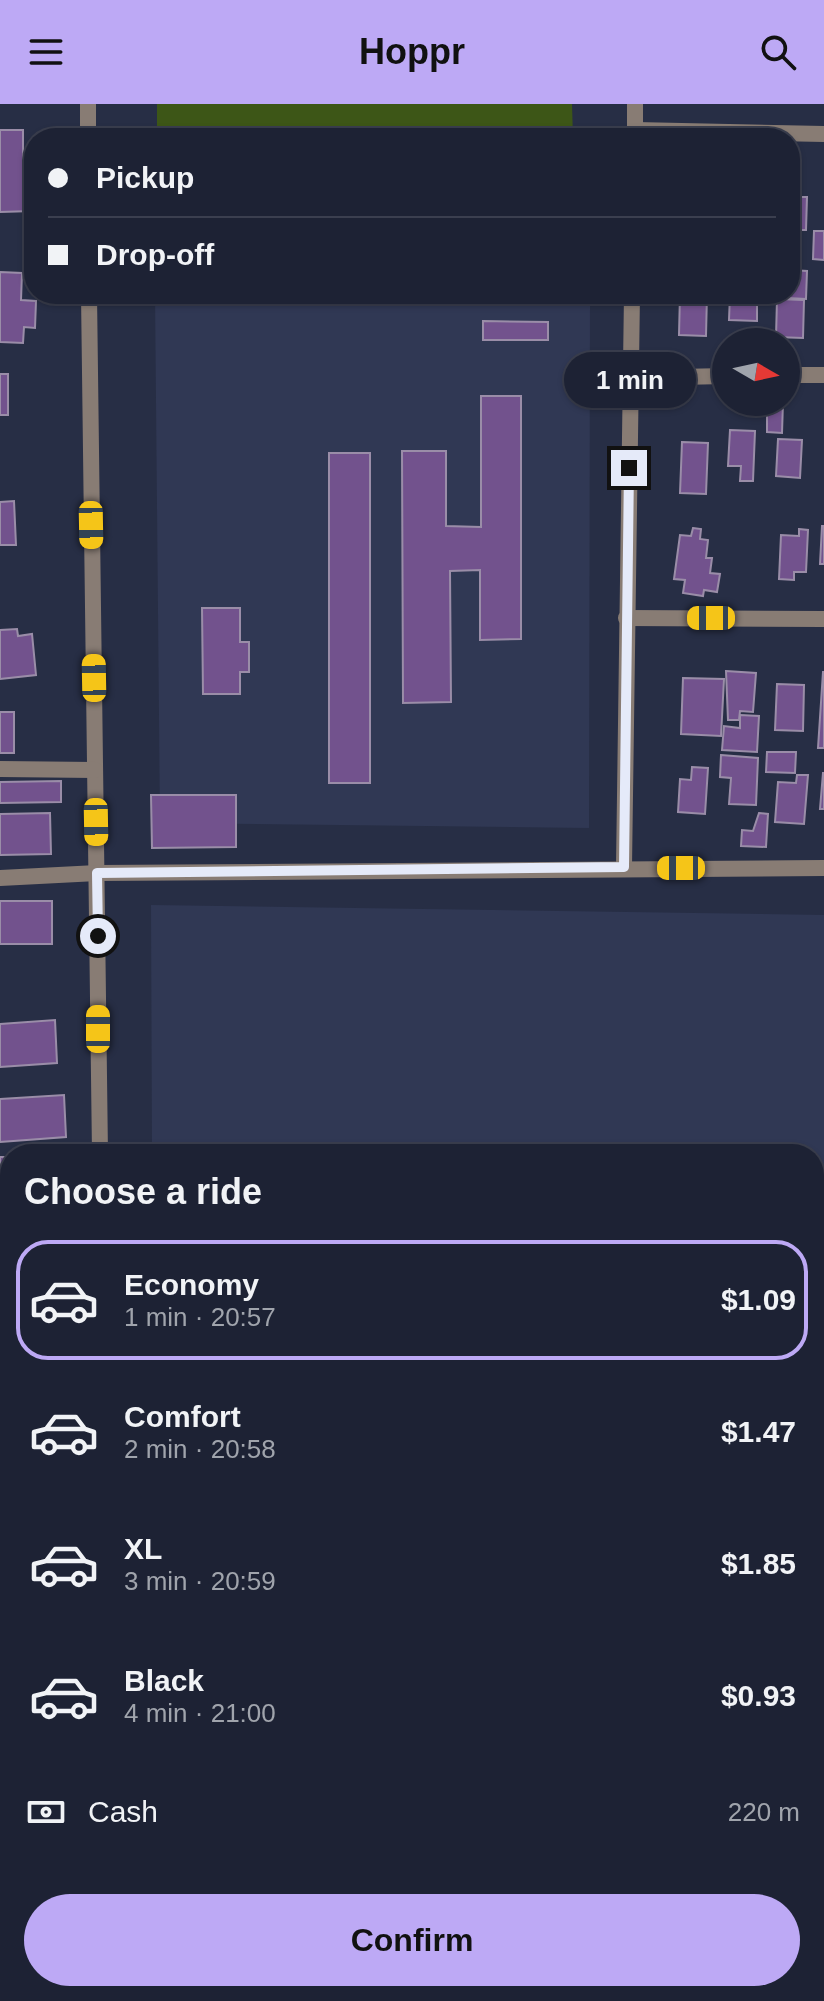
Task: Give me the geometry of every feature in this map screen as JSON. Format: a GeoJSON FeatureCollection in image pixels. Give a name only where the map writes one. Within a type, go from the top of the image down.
{"type":"FeatureCollection","features":[{"type":"Feature","properties":{"kind":"street"},"geometry":{"type":"LineString","coordinates":[[88,104],[88,128]]}},
{"type":"Feature","properties":{"kind":"street"},"geometry":{"type":"LineString","coordinates":[[635,104],[635,128]]}},
{"type":"Feature","properties":{"kind":"street"},"geometry":{"type":"LineString","coordinates":[[800,134],[824,134]]}},
{"type":"Feature","properties":{"kind":"street"},"geometry":{"type":"LineString","coordinates":[[89,304],[100,1144]]}},
{"type":"Feature","properties":{"kind":"street"},"geometry":{"type":"LineString","coordinates":[[624,867],[632,304]]}},
{"type":"Feature","properties":{"kind":"street"},"geometry":{"type":"LineString","coordinates":[[800,375],[824,375]]}},
{"type":"Feature","properties":{"kind":"street"},"geometry":{"type":"LineString","coordinates":[[631,378],[712,376]]}},
{"type":"Feature","properties":{"kind":"street"},"geometry":{"type":"LineString","coordinates":[[626,618],[824,619]]}},
{"type":"Feature","properties":{"kind":"street"},"geometry":{"type":"LineString","coordinates":[[0,769],[95,770]]}},
{"type":"Feature","properties":{"kind":"street"},"geometry":{"type":"LineString","coordinates":[[0,878],[97,873],[824,868]]}},
{"type":"Feature","properties":{"kind":"shaded area"},"geometry":{"type":"Polygon","coordinates":[[[155,304],[590,304],[589,828],[160,823],[155,304]]]}},
{"type":"Feature","properties":{"kind":"shaded area"},"geometry":{"type":"Polygon","coordinates":[[[151,905],[824,915],[824,1144],[152,1144],[151,905]]]}},
{"type":"Feature","properties":{"kind":"green space"},"geometry":{"type":"Polygon","coordinates":[[[157,104],[572,104],[573,128],[157,128],[157,104]]]}},
{"type":"Feature","properties":{"kind":"building"},"geometry":{"type":"Polygon","coordinates":[[[0,130],[23,130],[24,211],[0,212],[0,130]]]}},
{"type":"Feature","properties":{"kind":"building"},"geometry":{"type":"Polygon","coordinates":[[[800,197],[807,197],[806,230],[800,230],[800,197]]]}},
{"type":"Feature","properties":{"kind":"building"},"geometry":{"type":"Polygon","coordinates":[[[814,231],[824,231],[824,260],[813,259],[814,231]]]}},
{"type":"Feature","properties":{"kind":"building"},"geometry":{"type":"Polygon","coordinates":[[[800,271],[807,271],[806,299],[800,299],[800,271]]]}},
{"type":"Feature","properties":{"kind":"building"},"geometry":{"type":"Polygon","coordinates":[[[0,272],[22,273],[21,300],[24,304],[36,304],[35,328],[24,327],[23,343],[0,342],[0,272]]]}},
{"type":"Feature","properties":{"kind":"building"},"geometry":{"type":"Polygon","coordinates":[[[800,300],[804,300],[803,338],[800,338],[800,328],[776,328],[777,304],[800,304],[800,300]]]}},
{"type":"Feature","properties":{"kind":"building"},"geometry":{"type":"Polygon","coordinates":[[[680,304],[707,304],[706,336],[679,335],[680,304]]]}},
{"type":"Feature","properties":{"kind":"building"},"geometry":{"type":"Polygon","coordinates":[[[730,304],[757,304],[757,321],[729,320],[730,304]]]}},
{"type":"Feature","properties":{"kind":"building"},"geometry":{"type":"Polygon","coordinates":[[[483,321],[548,322],[548,340],[483,340],[483,321]]]}},
{"type":"Feature","properties":{"kind":"building"},"geometry":{"type":"Polygon","coordinates":[[[0,374],[8,374],[8,415],[0,415],[0,374]]]}},
{"type":"Feature","properties":{"kind":"building"},"geometry":{"type":"Polygon","coordinates":[[[481,396],[521,396],[521,639],[480,640],[480,570],[450,571],[451,702],[403,703],[402,451],[446,451],[446,526],[481,527],[481,396]]]}},
{"type":"Feature","properties":{"kind":"building"},"geometry":{"type":"Polygon","coordinates":[[[767,416],[783,416],[782,433],[767,432],[767,416]]]}},
{"type":"Feature","properties":{"kind":"building"},"geometry":{"type":"Polygon","coordinates":[[[730,430],[755,431],[753,481],[740,481],[741,466],[728,466],[730,430]]]}},
{"type":"Feature","properties":{"kind":"building"},"geometry":{"type":"Polygon","coordinates":[[[778,439],[802,440],[800,478],[776,476],[778,439]]]}},
{"type":"Feature","properties":{"kind":"building"},"geometry":{"type":"Polygon","coordinates":[[[682,442],[708,443],[706,494],[680,493],[682,442]]]}},
{"type":"Feature","properties":{"kind":"building"},"geometry":{"type":"Polygon","coordinates":[[[329,453],[370,453],[370,783],[329,783],[329,453]]]}},
{"type":"Feature","properties":{"kind":"building"},"geometry":{"type":"Polygon","coordinates":[[[14,501],[16,545],[0,545],[0,502],[14,501]]]}},
{"type":"Feature","properties":{"kind":"building"},"geometry":{"type":"Polygon","coordinates":[[[822,526],[824,564],[820,564],[822,526]]]}},
{"type":"Feature","properties":{"kind":"building"},"geometry":{"type":"Polygon","coordinates":[[[693,528],[701,529],[700,539],[708,540],[706,558],[712,558],[710,573],[720,574],[717,592],[704,590],[703,596],[683,593],[685,580],[674,579],[680,535],[691,536],[693,528]]]}},
{"type":"Feature","properties":{"kind":"building"},"geometry":{"type":"Polygon","coordinates":[[[799,529],[808,530],[806,572],[794,572],[794,580],[779,579],[781,535],[799,536],[799,529]]]}},
{"type":"Feature","properties":{"kind":"building"},"geometry":{"type":"Polygon","coordinates":[[[202,608],[240,608],[240,642],[249,642],[249,672],[240,672],[240,694],[203,694],[202,608]]]}},
{"type":"Feature","properties":{"kind":"building"},"geometry":{"type":"Polygon","coordinates":[[[17,629],[18,636],[32,634],[36,675],[0,679],[0,630],[17,629]]]}},
{"type":"Feature","properties":{"kind":"building"},"geometry":{"type":"Polygon","coordinates":[[[726,671],[756,673],[753,712],[740,711],[739,720],[728,720],[726,671]]]}},
{"type":"Feature","properties":{"kind":"building"},"geometry":{"type":"Polygon","coordinates":[[[823,672],[824,748],[818,748],[823,672]]]}},
{"type":"Feature","properties":{"kind":"building"},"geometry":{"type":"Polygon","coordinates":[[[683,678],[724,679],[721,736],[681,734],[683,678]]]}},
{"type":"Feature","properties":{"kind":"building"},"geometry":{"type":"Polygon","coordinates":[[[777,684],[804,685],[803,731],[775,730],[777,684]]]}},
{"type":"Feature","properties":{"kind":"building"},"geometry":{"type":"Polygon","coordinates":[[[0,712],[14,712],[14,753],[0,753],[0,712]]]}},
{"type":"Feature","properties":{"kind":"building"},"geometry":{"type":"Polygon","coordinates":[[[740,715],[759,716],[757,752],[722,750],[724,726],[740,728],[740,715]]]}},
{"type":"Feature","properties":{"kind":"building"},"geometry":{"type":"Polygon","coordinates":[[[767,752],[796,752],[795,773],[766,772],[767,752]]]}},
{"type":"Feature","properties":{"kind":"building"},"geometry":{"type":"Polygon","coordinates":[[[721,755],[758,758],[756,805],[729,804],[731,778],[720,777],[721,755]]]}},
{"type":"Feature","properties":{"kind":"building"},"geometry":{"type":"Polygon","coordinates":[[[692,767],[708,768],[705,814],[678,812],[680,779],[691,780],[692,767]]]}},
{"type":"Feature","properties":{"kind":"building"},"geometry":{"type":"Polygon","coordinates":[[[823,773],[824,809],[820,809],[823,773]]]}},
{"type":"Feature","properties":{"kind":"building"},"geometry":{"type":"Polygon","coordinates":[[[797,775],[808,775],[804,824],[775,822],[778,782],[796,783],[797,775]]]}},
{"type":"Feature","properties":{"kind":"building"},"geometry":{"type":"Polygon","coordinates":[[[61,781],[61,802],[0,803],[0,782],[61,781]]]}},
{"type":"Feature","properties":{"kind":"building"},"geometry":{"type":"Polygon","coordinates":[[[151,795],[236,795],[236,847],[152,848],[151,795]]]}},
{"type":"Feature","properties":{"kind":"building"},"geometry":{"type":"Polygon","coordinates":[[[50,813],[51,854],[0,855],[0,814],[50,813]]]}},
{"type":"Feature","properties":{"kind":"building"},"geometry":{"type":"Polygon","coordinates":[[[759,813],[768,814],[766,847],[741,846],[742,830],[753,831],[759,813]]]}},
{"type":"Feature","properties":{"kind":"building"},"geometry":{"type":"Polygon","coordinates":[[[0,901],[52,901],[52,944],[0,944],[0,901]]]}},
{"type":"Feature","properties":{"kind":"building"},"geometry":{"type":"Polygon","coordinates":[[[55,1020],[57,1063],[0,1067],[0,1024],[55,1020]]]}},
{"type":"Feature","properties":{"kind":"building"},"geometry":{"type":"Polygon","coordinates":[[[64,1095],[66,1137],[0,1142],[0,1099],[64,1095]]]}},
{"type":"Feature","properties":{"kind":"route"},"geometry":{"type":"LineString","coordinates":[[98,936],[97,873],[624,867],[629,468]]}}]}
